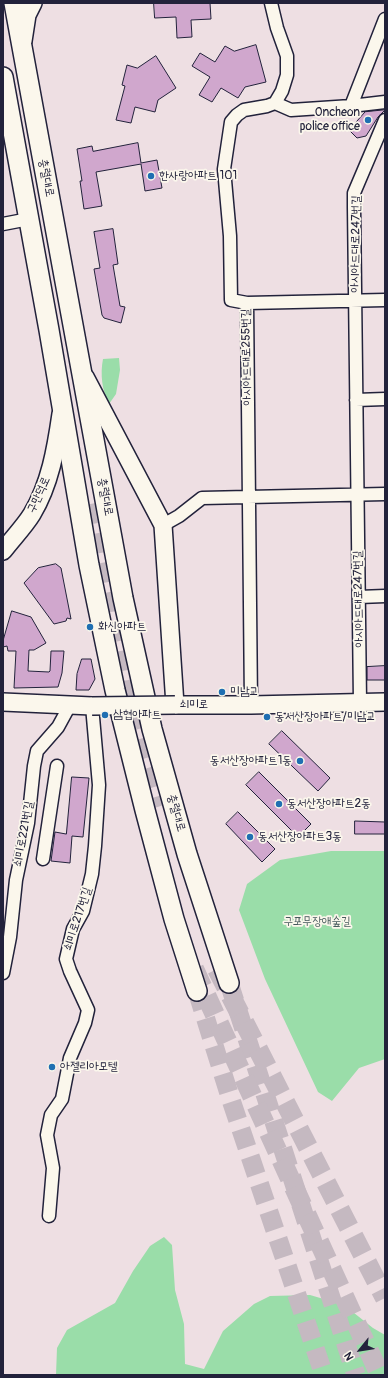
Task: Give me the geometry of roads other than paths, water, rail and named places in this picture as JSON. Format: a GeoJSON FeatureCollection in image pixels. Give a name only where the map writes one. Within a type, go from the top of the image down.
{"type":"FeatureCollection","features":[{"type":"Feature","properties":{"kind":"main road","name":"충렬대로"},"geometry":{"type":"LineString","coordinates":[[14,3],[123,598],[152,729],[187,854],[229,983]]}},
{"type":"Feature","properties":{"kind":"main road"},"geometry":{"type":"LineString","coordinates":[[22,44],[27,15],[33,3]]}},
{"type":"Feature","properties":{"kind":"main road","name":"충렬대로"},"geometry":{"type":"LineString","coordinates":[[3,77],[49,330],[89,565],[115,690],[174,918],[197,991]]}},
{"type":"Feature","properties":{"kind":"main road"},"geometry":{"type":"LineString","coordinates":[[81,368],[163,525],[175,705]]}},
{"type":"Feature","properties":{"kind":"main road","name":"구만덕로"},"geometry":{"type":"LineString","coordinates":[[3,551],[31,514],[46,485],[56,448],[62,408]]}},
{"type":"Feature","properties":{"kind":"main road","name":"쇠미로"},"geometry":{"type":"LineString","coordinates":[[3,702],[92,706],[251,706],[385,702]]}},
{"type":"Feature","properties":{"kind":"street"},"geometry":{"type":"LineString","coordinates":[[271,3],[277,28],[287,56],[287,75],[282,92],[275,103],[291,110],[385,102]]}},
{"type":"Feature","properties":{"kind":"street"},"geometry":{"type":"LineString","coordinates":[[351,106],[385,19]]}},
{"type":"Feature","properties":{"kind":"street","name":"아시아드대로255번길"},"geometry":{"type":"LineString","coordinates":[[251,706],[247,303],[232,300],[230,236],[224,169],[231,122],[244,110],[275,103]]}},
{"type":"Feature","properties":{"kind":"street","name":"아시아드대로247번길"},"geometry":{"type":"LineString","coordinates":[[360,702],[354,193],[385,120]]}},
{"type":"Feature","properties":{"kind":"street"},"geometry":{"type":"LineString","coordinates":[[3,224],[29,219]]}},
{"type":"Feature","properties":{"kind":"street"},"geometry":{"type":"LineString","coordinates":[[355,301],[385,300]]}},
{"type":"Feature","properties":{"kind":"street","name":"아시아드대로247번길"},"geometry":{"type":"LineString","coordinates":[[247,303],[355,301]]}},
{"type":"Feature","properties":{"kind":"street"},"geometry":{"type":"LineString","coordinates":[[356,400],[385,399]]}},
{"type":"Feature","properties":{"kind":"street"},"geometry":{"type":"LineString","coordinates":[[163,525],[179,516],[202,498],[385,494]]}},
{"type":"Feature","properties":{"kind":"street"},"geometry":{"type":"LineString","coordinates":[[359,597],[385,596]]}},
{"type":"Feature","properties":{"kind":"street","name":"쇠미로221번길"},"geometry":{"type":"LineString","coordinates":[[3,973],[10,937],[16,880],[27,820],[37,751],[58,727],[70,705]]}},
{"type":"Feature","properties":{"kind":"street","name":"쇠미로217번길"},"geometry":{"type":"LineString","coordinates":[[49,1216],[53,1168],[46,1135],[51,1115],[62,1099],[70,1058],[85,1023],[88,1010],[66,959],[73,929],[83,911],[92,874],[95,846],[99,785],[92,706]]}},
{"type":"Feature","properties":{"kind":"street"},"geometry":{"type":"LineString","coordinates":[[43,859],[57,766]]}},
{"type":"Feature","properties":{"kind":"street"},"geometry":{"type":"LineString","coordinates":[[27,820],[49,822]]}},
{"type":"Feature","properties":{"kind":"tunnel"},"geometry":{"type":"LineString","coordinates":[[96,503],[127,684],[164,805]]}},
{"type":"Feature","properties":{"kind":"tunnel"},"geometry":{"type":"LineString","coordinates":[[194,969],[380,1375]]}},
{"type":"Feature","properties":{"kind":"tunnel"},"geometry":{"type":"LineString","coordinates":[[217,969],[385,1298]]}},
{"type":"Feature","properties":{"kind":"tunnel"},"geometry":{"type":"LineString","coordinates":[[229,983],[356,1375]]}},
{"type":"Feature","properties":{"kind":"tunnel"},"geometry":{"type":"LineString","coordinates":[[197,991],[231,1100],[324,1375]]}},
{"type":"Feature","properties":{"kind":"place","name":"Oncheon police office"},"geometry":{"type":"Point","coordinates":[368,120]}},
{"type":"Feature","properties":{"kind":"place","name":"한사랑아파트 101"},"geometry":{"type":"Point","coordinates":[151,176]}},
{"type":"Feature","properties":{"kind":"place","name":"화신아파트"},"geometry":{"type":"Point","coordinates":[90,627]}},
{"type":"Feature","properties":{"kind":"place","name":"미남교"},"geometry":{"type":"Point","coordinates":[222,692]}},
{"type":"Feature","properties":{"kind":"place","name":"삼협아파트"},"geometry":{"type":"Point","coordinates":[105,715]}},
{"type":"Feature","properties":{"kind":"place","name":"동서산장아파트/미남교"},"geometry":{"type":"Point","coordinates":[267,717]}},
{"type":"Feature","properties":{"kind":"place","name":"동서산장아파트1동"},"geometry":{"type":"Point","coordinates":[300,761]}},
{"type":"Feature","properties":{"kind":"place","name":"동서산장아파트2동"},"geometry":{"type":"Point","coordinates":[279,804]}},
{"type":"Feature","properties":{"kind":"place","name":"동서산장아파트3동"},"geometry":{"type":"Point","coordinates":[250,837]}},
{"type":"Feature","properties":{"kind":"place","name":"아젤리아모텔"},"geometry":{"type":"Point","coordinates":[52,1067]}},
{"type":"Feature","properties":{"kind":"park label","name":"구포무장애숲길"},"geometry":{"type":"Point","coordinates":[317,922]}}]}
